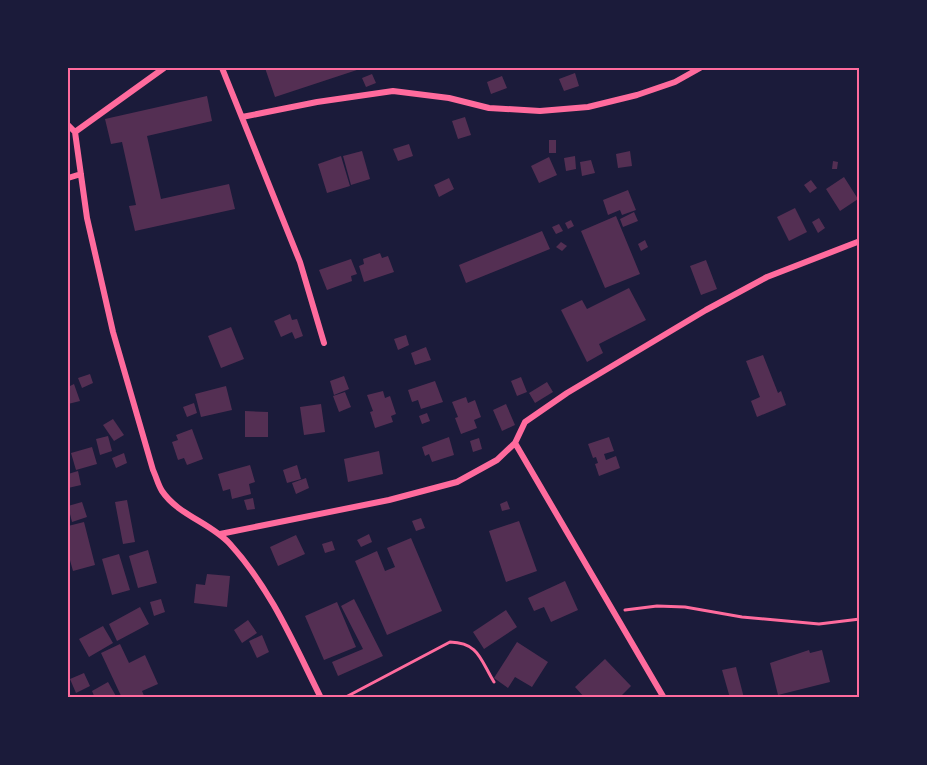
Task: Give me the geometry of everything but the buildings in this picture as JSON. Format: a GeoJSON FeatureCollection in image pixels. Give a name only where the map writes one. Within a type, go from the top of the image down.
{"type":"FeatureCollection","features":[{"type":"Feature","properties":{"kind":"street"},"geometry":{"type":"LineString","coordinates":[[75,132],[164,68]]}},
{"type":"Feature","properties":{"kind":"street"},"geometry":{"type":"LineString","coordinates":[[222,68],[300,262],[324,343]]}},
{"type":"Feature","properties":{"kind":"street"},"geometry":{"type":"LineString","coordinates":[[242,117],[317,102],[393,91],[449,98],[489,108],[540,111],[588,107],[666,85],[700,68]]}},
{"type":"Feature","properties":{"kind":"street"},"geometry":{"type":"LineString","coordinates":[[68,124],[75,132],[87,218],[113,332],[161,491],[174,503],[220,534],[255,574],[276,608],[321,698]]}},
{"type":"Feature","properties":{"kind":"street"},"geometry":{"type":"LineString","coordinates":[[68,178],[81,174]]}},
{"type":"Feature","properties":{"kind":"street"},"geometry":{"type":"LineString","coordinates":[[220,534],[389,500],[457,482],[497,460],[515,443],[525,423],[567,393],[706,310],[767,277],[860,241]]}},
{"type":"Feature","properties":{"kind":"street"},"geometry":{"type":"LineString","coordinates":[[515,443],[664,698]]}},
{"type":"Feature","properties":{"kind":"path"},"geometry":{"type":"LineString","coordinates":[[614,612],[657,606],[686,607],[742,617],[819,624],[860,619]]}},
{"type":"Feature","properties":{"kind":"path"},"geometry":{"type":"LineString","coordinates":[[344,698],[450,642],[464,643],[475,648],[494,682]]}}]}
